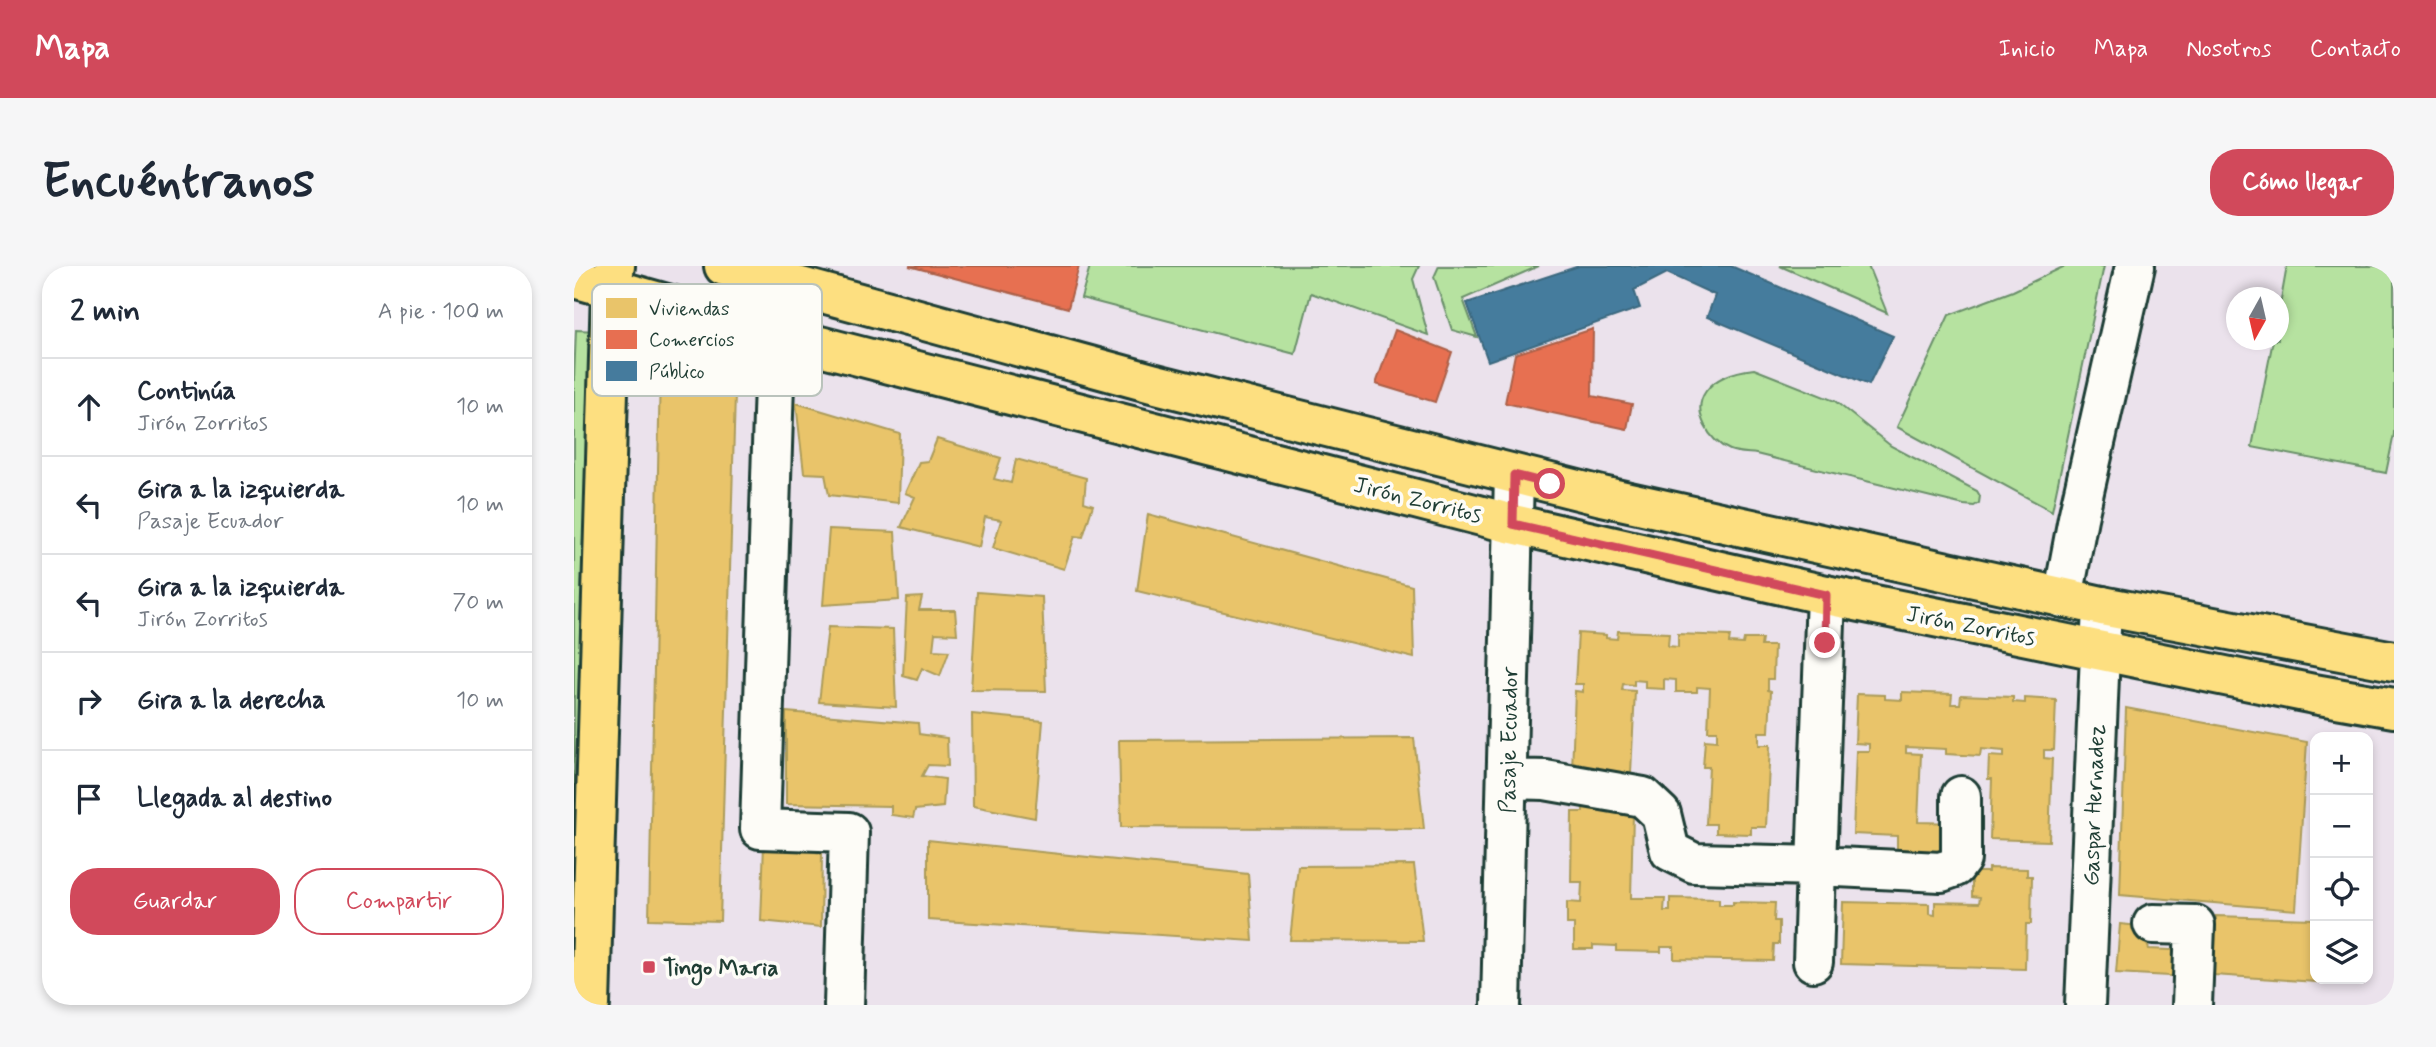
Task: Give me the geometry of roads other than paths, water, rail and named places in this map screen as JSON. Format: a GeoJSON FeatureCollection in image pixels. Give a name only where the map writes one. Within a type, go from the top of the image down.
{"type":"FeatureCollection","features":[{"type":"Feature","properties":{"kind":"main road","name":"Jirón Zorritos"},"geometry":{"type":"LineString","coordinates":[[724,266],[790,284]]}},
{"type":"Feature","properties":{"kind":"main road","name":"Jirón Zorritos"},"geometry":{"type":"LineString","coordinates":[[574,278],[613,277],[633,284]]}},
{"type":"Feature","properties":{"kind":"main road","name":"Jirón Zorritos"},"geometry":{"type":"LineString","coordinates":[[822,293],[1139,379],[1514,475],[2063,598],[2394,662]]}},
{"type":"Feature","properties":{"kind":"main road","name":"Jirón Zorritos"},"geometry":{"type":"LineString","coordinates":[[822,347],[1513,524],[1826,595],[2394,708]]}},
{"type":"Feature","properties":{"kind":"main road"},"geometry":{"type":"LineString","coordinates":[[590,1005],[609,396]]}},
{"type":"Feature","properties":{"kind":"main road"},"geometry":{"type":"LineString","coordinates":[[574,1004],[609,1005]]}},
{"type":"Feature","properties":{"kind":"street"},"geometry":{"type":"LineString","coordinates":[[2063,598],[2135,266]]}},
{"type":"Feature","properties":{"kind":"street"},"geometry":{"type":"LineString","coordinates":[[774,396],[760,829],[849,832],[844,1005]]}},
{"type":"Feature","properties":{"kind":"street","name":"Pasaje Ecuador"},"geometry":{"type":"LineString","coordinates":[[1501,1005],[1514,475]]}},
{"type":"Feature","properties":{"kind":"street"},"geometry":{"type":"LineString","coordinates":[[1813,962],[1826,595]]}},
{"type":"Feature","properties":{"kind":"street","name":"Gaspar Hernadez"},"geometry":{"type":"LineString","coordinates":[[2085,1005],[2102,606]]}},
{"type":"Feature","properties":{"kind":"street"},"geometry":{"type":"LineString","coordinates":[[1507,779],[1545,780],[1643,797],[1661,814],[1670,851],[1694,863],[1941,872],[1955,867],[1961,859],[1961,796]]}},
{"type":"Feature","properties":{"kind":"street"},"geometry":{"type":"LineString","coordinates":[[2153,924],[2195,925],[2201,1005]]}},
{"type":"Feature","properties":{"kind":"place","name":"Tingo Maria"},"geometry":{"type":"Point","coordinates":[649,967]}}]}
